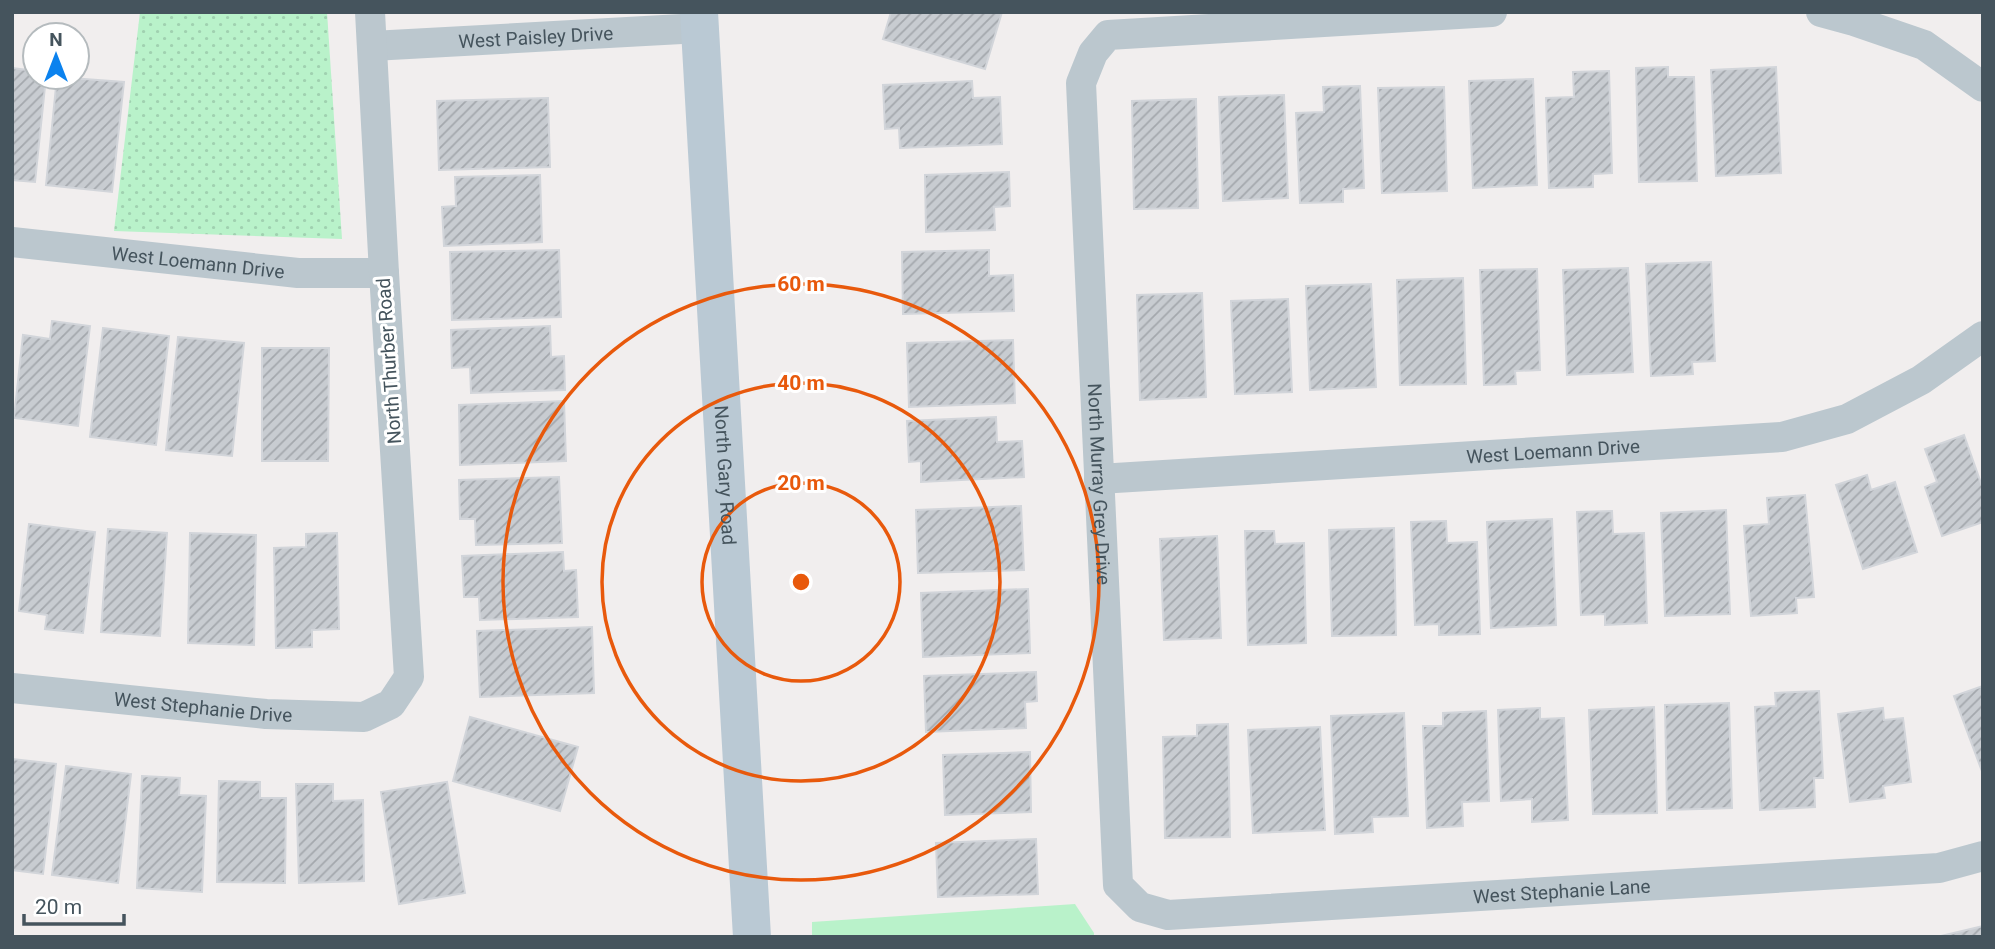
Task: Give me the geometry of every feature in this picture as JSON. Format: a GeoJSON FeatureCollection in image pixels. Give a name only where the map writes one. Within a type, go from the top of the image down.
{"type":"FeatureCollection","features":[{"type":"Feature","properties":{"kind":"main road","name":"North Gary Road"},"geometry":{"type":"LineString","coordinates":[[700,20],[752,937]]}},
{"type":"Feature","properties":{"kind":"street","name":"North Thurber Road"},"geometry":{"type":"LineString","coordinates":[[370,12],[409,677],[391,704]]}},
{"type":"Feature","properties":{"kind":"street"},"geometry":{"type":"LineString","coordinates":[[1482,13],[1492,12]]}},
{"type":"Feature","properties":{"kind":"street"},"geometry":{"type":"LineString","coordinates":[[1821,12],[1924,45],[1983,88]]}},
{"type":"Feature","properties":{"kind":"street","name":"North Murray Grey Drive"},"geometry":{"type":"LineString","coordinates":[[1140,907],[1118,885],[1081,83],[1093,53],[1108,36],[1482,13]]}},
{"type":"Feature","properties":{"kind":"street","name":"West Paisley Drive"},"geometry":{"type":"LineString","coordinates":[[372,46],[700,20]]}},
{"type":"Feature","properties":{"kind":"street","name":"West Loemann Drive"},"geometry":{"type":"LineString","coordinates":[[12,242],[298,273],[384,273]]}},
{"type":"Feature","properties":{"kind":"street","name":"West Loemann Drive"},"geometry":{"type":"LineString","coordinates":[[1099,479],[1782,437],[1847,419],[1921,380],[1983,336]]}},
{"type":"Feature","properties":{"kind":"street","name":"West Stephanie Drive"},"geometry":{"type":"LineString","coordinates":[[12,688],[266,714],[364,717],[391,704]]}},
{"type":"Feature","properties":{"kind":"street","name":"West Stephanie Lane"},"geometry":{"type":"LineString","coordinates":[[1140,907],[1168,915],[1939,868],[1983,856]]}},
{"type":"Feature","properties":{"kind":"green space"},"geometry":{"type":"Polygon","coordinates":[[[140,12],[327,12],[342,239],[114,231],[140,12]]]}},
{"type":"Feature","properties":{"kind":"green space"},"geometry":{"type":"Polygon","coordinates":[[[1075,904],[1094,937],[812,937],[812,922],[1075,904]]]}},
{"type":"Feature","properties":{"kind":"building"},"geometry":{"type":"Polygon","coordinates":[[[891,12],[1002,12],[985,69],[883,39],[891,12]]]}},
{"type":"Feature","properties":{"kind":"building"},"geometry":{"type":"Polygon","coordinates":[[[1668,67],[1668,77],[1694,77],[1697,181],[1639,182],[1636,68],[1668,67]]]}},
{"type":"Feature","properties":{"kind":"building"},"geometry":{"type":"Polygon","coordinates":[[[1776,67],[1781,173],[1716,176],[1711,70],[1776,67]]]}},
{"type":"Feature","properties":{"kind":"building"},"geometry":{"type":"Polygon","coordinates":[[[12,68],[21,69],[21,91],[45,91],[35,182],[12,180],[12,68]]]}},
{"type":"Feature","properties":{"kind":"building"},"geometry":{"type":"Polygon","coordinates":[[[1609,71],[1612,173],[1593,174],[1593,187],[1549,188],[1546,98],[1574,97],[1573,72],[1609,71]]]}},
{"type":"Feature","properties":{"kind":"building"},"geometry":{"type":"Polygon","coordinates":[[[1533,79],[1537,185],[1473,188],[1469,81],[1533,79]]]}},
{"type":"Feature","properties":{"kind":"building"},"geometry":{"type":"Polygon","coordinates":[[[91,80],[124,82],[112,192],[46,185],[56,91],[91,91],[91,80]]]}},
{"type":"Feature","properties":{"kind":"building"},"geometry":{"type":"Polygon","coordinates":[[[972,81],[973,98],[1000,97],[1002,144],[900,148],[899,128],[885,129],[883,85],[972,81]]]}},
{"type":"Feature","properties":{"kind":"building"},"geometry":{"type":"Polygon","coordinates":[[[1360,86],[1364,188],[1343,189],[1343,202],[1300,203],[1296,113],[1324,112],[1323,87],[1360,86]]]}},
{"type":"Feature","properties":{"kind":"building"},"geometry":{"type":"Polygon","coordinates":[[[1444,87],[1447,191],[1382,193],[1378,88],[1444,87]]]}},
{"type":"Feature","properties":{"kind":"building"},"geometry":{"type":"Polygon","coordinates":[[[1284,95],[1288,198],[1223,201],[1219,97],[1284,95]]]}},
{"type":"Feature","properties":{"kind":"building"},"geometry":{"type":"Polygon","coordinates":[[[548,98],[550,167],[439,170],[437,101],[548,98]]]}},
{"type":"Feature","properties":{"kind":"building"},"geometry":{"type":"Polygon","coordinates":[[[1196,99],[1198,208],[1134,209],[1132,101],[1196,99]]]}},
{"type":"Feature","properties":{"kind":"building"},"geometry":{"type":"Polygon","coordinates":[[[1009,172],[1010,206],[994,207],[995,230],[926,232],[925,175],[1009,172]]]}},
{"type":"Feature","properties":{"kind":"building"},"geometry":{"type":"Polygon","coordinates":[[[540,175],[542,242],[444,246],[442,207],[456,206],[455,177],[540,175]]]}},
{"type":"Feature","properties":{"kind":"building"},"geometry":{"type":"Polygon","coordinates":[[[559,250],[561,317],[452,320],[450,252],[559,250]]]}},
{"type":"Feature","properties":{"kind":"building"},"geometry":{"type":"Polygon","coordinates":[[[989,250],[989,276],[1013,275],[1014,311],[903,314],[902,252],[989,250]]]}},
{"type":"Feature","properties":{"kind":"building"},"geometry":{"type":"Polygon","coordinates":[[[1711,262],[1715,361],[1692,362],[1693,374],[1651,376],[1646,264],[1711,262]]]}},
{"type":"Feature","properties":{"kind":"building"},"geometry":{"type":"Polygon","coordinates":[[[1628,268],[1633,372],[1567,375],[1563,270],[1628,268]]]}},
{"type":"Feature","properties":{"kind":"building"},"geometry":{"type":"Polygon","coordinates":[[[1537,269],[1540,370],[1515,371],[1516,384],[1484,385],[1480,270],[1537,269]]]}},
{"type":"Feature","properties":{"kind":"building"},"geometry":{"type":"Polygon","coordinates":[[[1463,278],[1466,384],[1400,385],[1397,280],[1463,278]]]}},
{"type":"Feature","properties":{"kind":"building"},"geometry":{"type":"Polygon","coordinates":[[[1371,284],[1376,387],[1310,390],[1306,286],[1371,284]]]}},
{"type":"Feature","properties":{"kind":"building"},"geometry":{"type":"Polygon","coordinates":[[[1202,293],[1206,397],[1140,400],[1137,295],[1202,293]]]}},
{"type":"Feature","properties":{"kind":"building"},"geometry":{"type":"Polygon","coordinates":[[[1288,299],[1292,392],[1235,394],[1231,301],[1288,299]]]}},
{"type":"Feature","properties":{"kind":"building"},"geometry":{"type":"Polygon","coordinates":[[[52,321],[90,326],[78,426],[14,418],[23,335],[50,339],[52,321]]]}},
{"type":"Feature","properties":{"kind":"building"},"geometry":{"type":"Polygon","coordinates":[[[550,326],[551,357],[564,356],[565,390],[471,393],[470,367],[452,368],[451,330],[550,326]]]}},
{"type":"Feature","properties":{"kind":"building"},"geometry":{"type":"Polygon","coordinates":[[[103,328],[169,336],[156,445],[90,437],[103,328]]]}},
{"type":"Feature","properties":{"kind":"building"},"geometry":{"type":"Polygon","coordinates":[[[178,337],[244,343],[232,456],[166,450],[178,337]]]}},
{"type":"Feature","properties":{"kind":"building"},"geometry":{"type":"Polygon","coordinates":[[[1013,340],[1015,403],[909,407],[907,343],[1013,340]]]}},
{"type":"Feature","properties":{"kind":"building"},"geometry":{"type":"Polygon","coordinates":[[[262,348],[329,348],[328,461],[262,461],[262,348]]]}},
{"type":"Feature","properties":{"kind":"building"},"geometry":{"type":"Polygon","coordinates":[[[564,401],[566,461],[460,465],[459,405],[564,401]]]}},
{"type":"Feature","properties":{"kind":"building"},"geometry":{"type":"Polygon","coordinates":[[[996,417],[997,442],[1022,441],[1024,477],[921,482],[921,461],[909,462],[907,421],[996,417]]]}},
{"type":"Feature","properties":{"kind":"building"},"geometry":{"type":"Polygon","coordinates":[[[1964,435],[1983,489],[1983,522],[1942,536],[1925,487],[1937,482],[1925,449],[1964,435]]]}},
{"type":"Feature","properties":{"kind":"building"},"geometry":{"type":"Polygon","coordinates":[[[1867,475],[1871,490],[1895,482],[1917,552],[1863,569],[1836,485],[1867,475]]]}},
{"type":"Feature","properties":{"kind":"building"},"geometry":{"type":"Polygon","coordinates":[[[559,477],[562,543],[476,545],[475,519],[460,519],[459,480],[559,477]]]}},
{"type":"Feature","properties":{"kind":"building"},"geometry":{"type":"Polygon","coordinates":[[[1805,495],[1814,597],[1796,598],[1797,613],[1751,616],[1744,526],[1769,524],[1767,498],[1805,495]]]}},
{"type":"Feature","properties":{"kind":"building"},"geometry":{"type":"Polygon","coordinates":[[[1021,506],[1024,570],[918,573],[916,510],[1021,506]]]}},
{"type":"Feature","properties":{"kind":"building"},"geometry":{"type":"Polygon","coordinates":[[[1726,510],[1730,614],[1665,616],[1661,513],[1726,510]]]}},
{"type":"Feature","properties":{"kind":"building"},"geometry":{"type":"Polygon","coordinates":[[[1612,511],[1613,534],[1644,533],[1647,623],[1605,625],[1605,614],[1581,615],[1577,512],[1612,511]]]}},
{"type":"Feature","properties":{"kind":"building"},"geometry":{"type":"Polygon","coordinates":[[[1552,519],[1556,625],[1491,628],[1487,522],[1552,519]]]}},
{"type":"Feature","properties":{"kind":"building"},"geometry":{"type":"Polygon","coordinates":[[[1446,521],[1447,543],[1477,542],[1480,634],[1439,635],[1439,624],[1415,625],[1411,522],[1446,521]]]}},
{"type":"Feature","properties":{"kind":"building"},"geometry":{"type":"Polygon","coordinates":[[[29,524],[95,532],[83,633],[45,629],[47,615],[19,611],[29,524]]]}},
{"type":"Feature","properties":{"kind":"building"},"geometry":{"type":"Polygon","coordinates":[[[1394,528],[1396,635],[1332,636],[1329,530],[1394,528]]]}},
{"type":"Feature","properties":{"kind":"building"},"geometry":{"type":"Polygon","coordinates":[[[108,529],[167,533],[160,636],[101,632],[108,529]]]}},
{"type":"Feature","properties":{"kind":"building"},"geometry":{"type":"Polygon","coordinates":[[[1245,531],[1274,531],[1275,544],[1304,543],[1306,643],[1248,645],[1245,531]]]}},
{"type":"Feature","properties":{"kind":"building"},"geometry":{"type":"Polygon","coordinates":[[[190,533],[256,535],[254,645],[188,643],[190,533]]]}},
{"type":"Feature","properties":{"kind":"building"},"geometry":{"type":"Polygon","coordinates":[[[337,533],[339,629],[312,630],[312,647],[276,648],[274,548],[306,547],[306,534],[337,533]]]}},
{"type":"Feature","properties":{"kind":"building"},"geometry":{"type":"Polygon","coordinates":[[[1217,536],[1221,638],[1164,640],[1160,539],[1217,536]]]}},
{"type":"Feature","properties":{"kind":"building"},"geometry":{"type":"Polygon","coordinates":[[[563,552],[564,571],[576,570],[578,617],[480,620],[479,597],[464,597],[462,556],[563,552]]]}},
{"type":"Feature","properties":{"kind":"building"},"geometry":{"type":"Polygon","coordinates":[[[1028,589],[1030,653],[923,657],[921,593],[1028,589]]]}},
{"type":"Feature","properties":{"kind":"building"},"geometry":{"type":"Polygon","coordinates":[[[592,627],[594,693],[480,697],[477,631],[592,627]]]}},
{"type":"Feature","properties":{"kind":"building"},"geometry":{"type":"Polygon","coordinates":[[[1036,672],[1037,701],[1025,702],[1026,728],[926,732],[924,676],[1036,672]]]}},
{"type":"Feature","properties":{"kind":"building"},"geometry":{"type":"Polygon","coordinates":[[[1983,686],[1983,774],[1954,696],[1983,686]]]}},
{"type":"Feature","properties":{"kind":"building"},"geometry":{"type":"Polygon","coordinates":[[[1819,691],[1823,778],[1814,778],[1815,807],[1760,810],[1755,707],[1776,706],[1775,693],[1819,691]]]}},
{"type":"Feature","properties":{"kind":"building"},"geometry":{"type":"Polygon","coordinates":[[[1729,703],[1732,808],[1667,810],[1665,705],[1729,703]]]}},
{"type":"Feature","properties":{"kind":"building"},"geometry":{"type":"Polygon","coordinates":[[[1654,707],[1657,813],[1593,814],[1589,710],[1654,707]]]}},
{"type":"Feature","properties":{"kind":"building"},"geometry":{"type":"Polygon","coordinates":[[[1540,708],[1540,719],[1564,718],[1568,820],[1532,822],[1532,799],[1501,801],[1498,710],[1540,708]]]}},
{"type":"Feature","properties":{"kind":"building"},"geometry":{"type":"Polygon","coordinates":[[[1883,708],[1884,720],[1903,718],[1911,782],[1883,786],[1885,798],[1850,802],[1838,714],[1883,708]]]}},
{"type":"Feature","properties":{"kind":"building"},"geometry":{"type":"Polygon","coordinates":[[[1486,711],[1489,801],[1462,802],[1463,826],[1427,828],[1423,726],[1443,726],[1443,713],[1486,711]]]}},
{"type":"Feature","properties":{"kind":"building"},"geometry":{"type":"Polygon","coordinates":[[[1404,713],[1408,816],[1372,817],[1373,832],[1335,834],[1331,716],[1404,713]]]}},
{"type":"Feature","properties":{"kind":"building"},"geometry":{"type":"Polygon","coordinates":[[[470,717],[578,747],[560,811],[453,781],[470,717]]]}},
{"type":"Feature","properties":{"kind":"building"},"geometry":{"type":"Polygon","coordinates":[[[1228,724],[1230,837],[1165,838],[1163,737],[1197,736],[1197,725],[1228,724]]]}},
{"type":"Feature","properties":{"kind":"building"},"geometry":{"type":"Polygon","coordinates":[[[1320,727],[1325,830],[1253,833],[1248,730],[1320,727]]]}},
{"type":"Feature","properties":{"kind":"building"},"geometry":{"type":"Polygon","coordinates":[[[1030,752],[1031,812],[945,815],[943,755],[1030,752]]]}},
{"type":"Feature","properties":{"kind":"building"},"geometry":{"type":"Polygon","coordinates":[[[12,759],[56,764],[43,874],[12,870],[12,759]]]}},
{"type":"Feature","properties":{"kind":"building"},"geometry":{"type":"Polygon","coordinates":[[[66,766],[131,774],[118,883],[52,875],[66,766]]]}},
{"type":"Feature","properties":{"kind":"building"},"geometry":{"type":"Polygon","coordinates":[[[142,776],[180,778],[179,795],[206,796],[202,892],[137,888],[142,776]]]}},
{"type":"Feature","properties":{"kind":"building"},"geometry":{"type":"Polygon","coordinates":[[[219,781],[260,782],[260,798],[286,798],[285,883],[217,882],[219,781]]]}},
{"type":"Feature","properties":{"kind":"building"},"geometry":{"type":"Polygon","coordinates":[[[447,782],[465,893],[399,904],[381,792],[447,782]]]}},
{"type":"Feature","properties":{"kind":"building"},"geometry":{"type":"Polygon","coordinates":[[[296,784],[333,784],[333,801],[363,800],[364,881],[299,883],[296,784]]]}},
{"type":"Feature","properties":{"kind":"building"},"geometry":{"type":"Polygon","coordinates":[[[1036,839],[1038,894],[938,897],[936,843],[1036,839]]]}},
{"type":"Feature","properties":{"kind":"building"},"geometry":{"type":"Polygon","coordinates":[[[1983,926],[1983,937],[1941,936],[1983,926]]]}}]}
